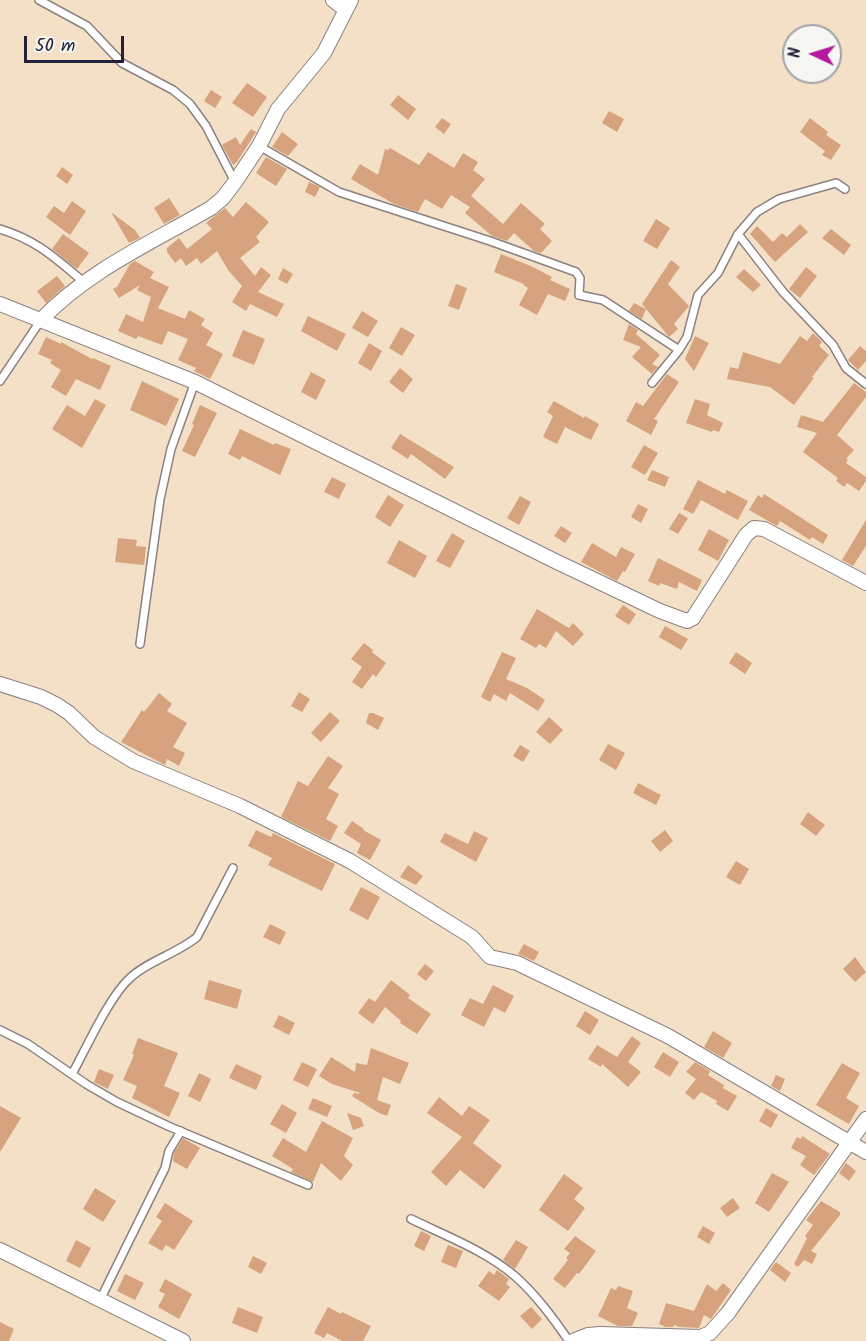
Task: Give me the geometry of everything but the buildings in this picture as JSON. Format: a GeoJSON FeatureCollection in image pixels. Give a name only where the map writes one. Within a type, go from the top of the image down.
{"type":"FeatureCollection","features":[{"type":"Feature","properties":{"kind":"street"},"geometry":{"type":"LineString","coordinates":[[40,320],[85,283],[117,261],[211,208],[223,198],[259,146],[278,109],[324,53],[349,5],[333,0]]}},
{"type":"Feature","properties":{"kind":"street"},"geometry":{"type":"LineString","coordinates":[[0,304],[195,382],[555,561],[660,612],[687,621],[693,618],[746,535],[754,528],[764,529],[866,583]]}},
{"type":"Feature","properties":{"kind":"street"},"geometry":{"type":"LineString","coordinates":[[0,684],[41,697],[57,705],[94,737],[134,761],[240,806],[350,861],[472,937],[490,957],[517,963],[668,1036],[866,1152]]}},
{"type":"Feature","properties":{"kind":"street"},"geometry":{"type":"LineString","coordinates":[[571,1341],[588,1335],[600,1334],[701,1337],[710,1334],[728,1313],[866,1119]]}},
{"type":"Feature","properties":{"kind":"street"},"geometry":{"type":"LineString","coordinates":[[0,1250],[183,1341]]}},
{"type":"Feature","properties":{"kind":"lane"},"geometry":{"type":"LineString","coordinates":[[39,0],[87,26],[122,63],[173,90],[190,104],[206,126],[235,182]]}},
{"type":"Feature","properties":{"kind":"lane"},"geometry":{"type":"LineString","coordinates":[[259,146],[339,192],[490,241],[576,272],[580,278],[579,295],[603,300],[679,350]]}},
{"type":"Feature","properties":{"kind":"lane"},"geometry":{"type":"LineString","coordinates":[[652,383],[679,350],[687,336],[698,295],[717,273],[738,234],[757,212],[779,199],[836,183],[845,189]]}},
{"type":"Feature","properties":{"kind":"lane"},"geometry":{"type":"LineString","coordinates":[[0,229],[28,239],[41,247],[85,283]]}},
{"type":"Feature","properties":{"kind":"lane"},"geometry":{"type":"LineString","coordinates":[[738,234],[783,292],[833,345],[846,368],[866,384]]}},
{"type":"Feature","properties":{"kind":"lane"},"geometry":{"type":"LineString","coordinates":[[0,381],[40,320]]}},
{"type":"Feature","properties":{"kind":"lane"},"geometry":{"type":"LineString","coordinates":[[140,644],[160,499],[171,449],[195,382]]}},
{"type":"Feature","properties":{"kind":"lane"},"geometry":{"type":"LineString","coordinates":[[72,1074],[118,990],[131,976],[197,937],[233,868]]}},
{"type":"Feature","properties":{"kind":"lane"},"geometry":{"type":"LineString","coordinates":[[0,1030],[28,1044],[117,1102],[308,1185]]}},
{"type":"Feature","properties":{"kind":"lane"},"geometry":{"type":"LineString","coordinates":[[100,1300],[165,1168],[169,1151],[181,1131]]}},
{"type":"Feature","properties":{"kind":"lane"},"geometry":{"type":"LineString","coordinates":[[411,1220],[472,1248],[515,1277],[547,1310],[571,1341]]}}]}
